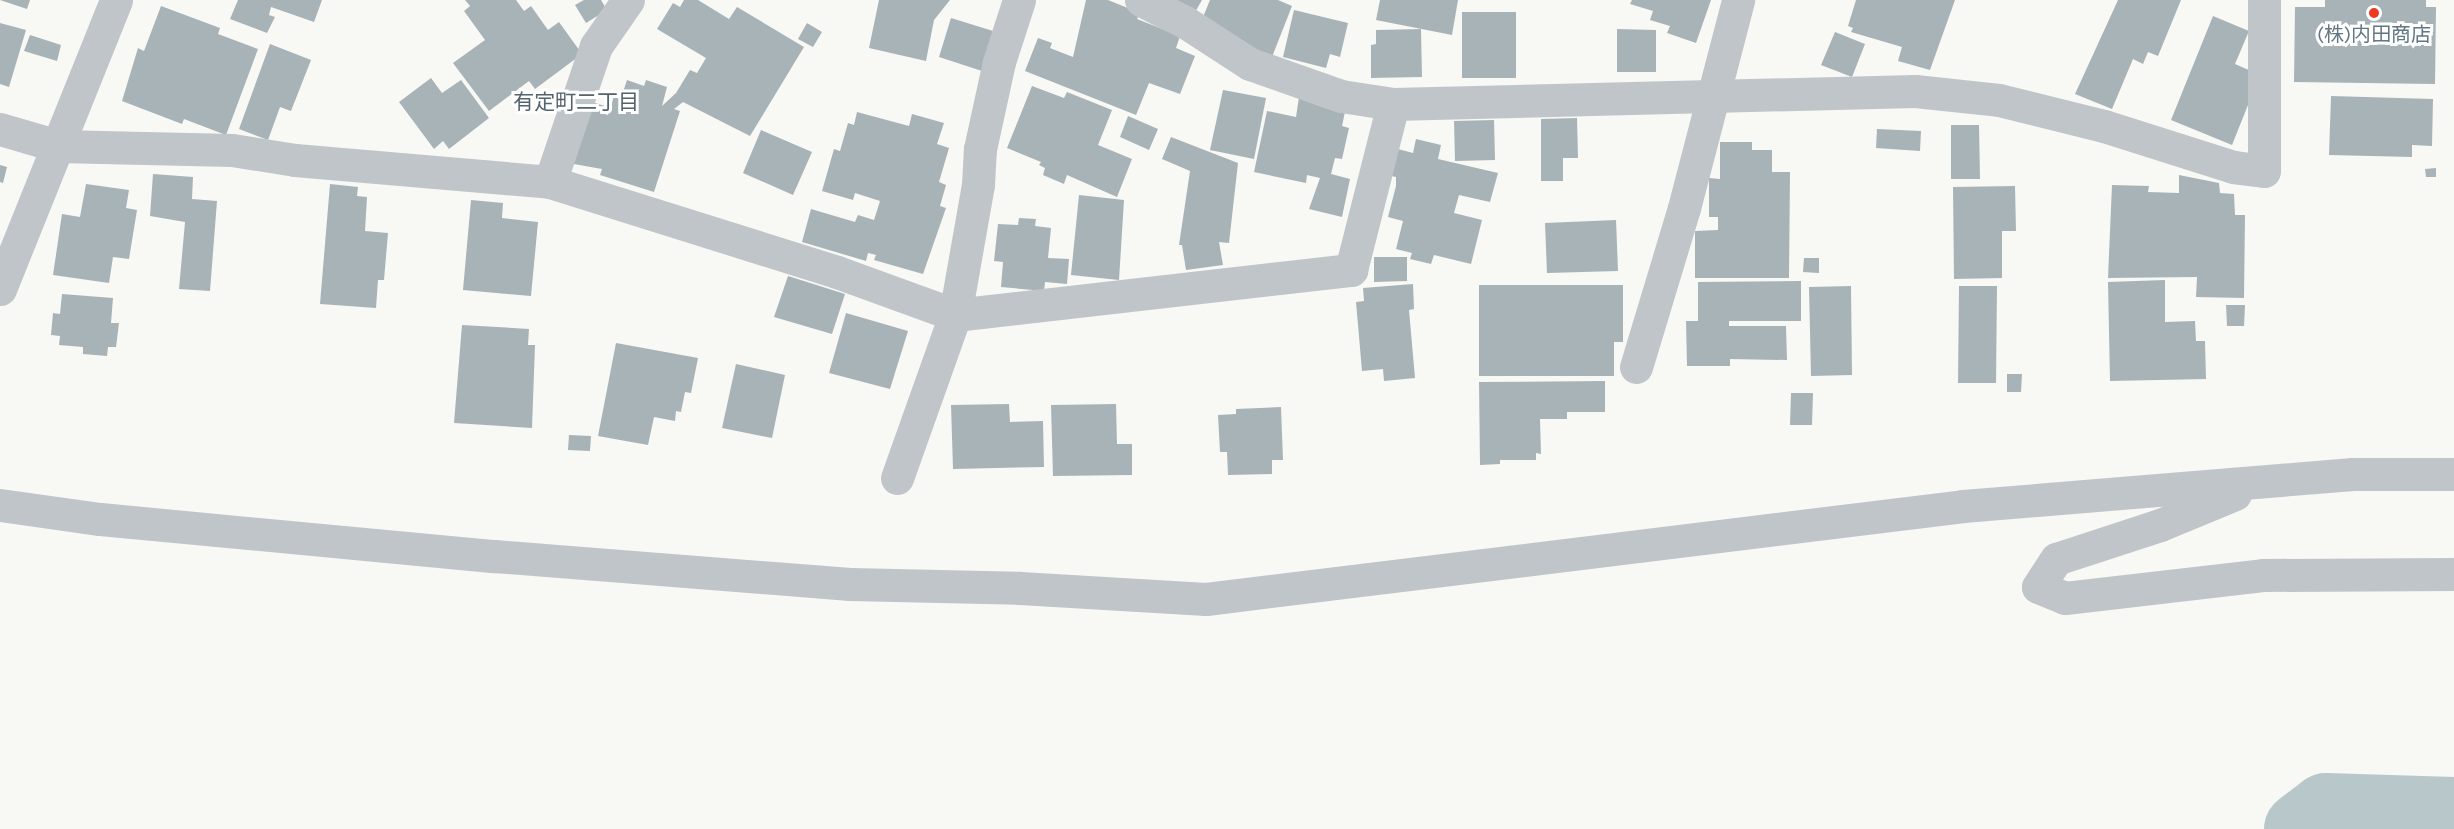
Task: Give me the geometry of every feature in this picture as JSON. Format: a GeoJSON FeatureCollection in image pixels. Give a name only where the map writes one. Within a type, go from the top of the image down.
{"type":"FeatureCollection","features":[{"type":"Feature","properties":{"kind":"street"},"geometry":{"type":"LineString","coordinates":[[0,289],[116,0]]}},
{"type":"Feature","properties":{"kind":"street"},"geometry":{"type":"LineString","coordinates":[[550,182],[596,46],[628,0]]}},
{"type":"Feature","properties":{"kind":"street"},"geometry":{"type":"LineString","coordinates":[[897,478],[954,315],[978,185],[980,149],[999,62],[1020,0]]}},
{"type":"Feature","properties":{"kind":"street"},"geometry":{"type":"LineString","coordinates":[[1141,0],[1185,22],[1250,64],[1341,96],[1393,104],[1712,94],[1916,91],[1999,100],[2104,126],[2233,167],[2264,171],[2264,0]]}},
{"type":"Feature","properties":{"kind":"street"},"geometry":{"type":"LineString","coordinates":[[1636,367],[1684,208],[1738,0]]}},
{"type":"Feature","properties":{"kind":"street"},"geometry":{"type":"LineString","coordinates":[[0,129],[58,146],[232,150],[295,160],[550,182],[837,272],[954,315],[1351,270],[1393,104]]}},
{"type":"Feature","properties":{"kind":"street"},"geometry":{"type":"LineString","coordinates":[[0,505],[100,519],[483,555],[826,582],[1020,588],[1206,599],[1963,506],[2353,474],[2454,474]]}},
{"type":"Feature","properties":{"kind":"street"},"geometry":{"type":"LineString","coordinates":[[2261,482],[2160,525],[2056,559],[2038,587],[2065,598],[2263,575],[2454,574]]}},
{"type":"Feature","properties":{"kind":"building"},"geometry":{"type":"Polygon","coordinates":[[[0,0],[30,0],[27,9],[0,0]]]}},
{"type":"Feature","properties":{"kind":"building"},"geometry":{"type":"Polygon","coordinates":[[[238,0],[322,0],[314,22],[271,7],[269,15],[275,17],[267,33],[230,19],[238,0]]]}},
{"type":"Feature","properties":{"kind":"building"},"geometry":{"type":"Polygon","coordinates":[[[465,0],[516,0],[524,11],[531,6],[548,30],[559,22],[582,54],[535,89],[529,81],[489,111],[453,63],[485,40],[464,11],[470,6],[465,0]]]}},
{"type":"Feature","properties":{"kind":"building"},"geometry":{"type":"Polygon","coordinates":[[[584,0],[601,0],[607,10],[586,23],[575,5],[584,0]]]}},
{"type":"Feature","properties":{"kind":"building"},"geometry":{"type":"Polygon","coordinates":[[[684,0],[698,0],[729,19],[737,7],[804,47],[750,136],[683,102],[674,109],[680,111],[654,192],[600,175],[602,169],[568,163],[588,101],[605,106],[602,113],[608,115],[616,90],[623,92],[627,80],[644,86],[646,80],[667,87],[662,106],[676,93],[690,70],[697,73],[706,58],[657,29],[673,3],[680,7],[684,0]]]}},
{"type":"Feature","properties":{"kind":"building"},"geometry":{"type":"Polygon","coordinates":[[[879,0],[950,0],[934,20],[926,61],[869,48],[879,0]]]}},
{"type":"Feature","properties":{"kind":"building"},"geometry":{"type":"Polygon","coordinates":[[[1086,0],[1108,0],[1140,13],[1137,19],[1180,36],[1176,48],[1195,56],[1180,94],[1149,83],[1136,115],[1025,71],[1038,38],[1052,43],[1050,48],[1073,57],[1086,0]]]}},
{"type":"Feature","properties":{"kind":"building"},"geometry":{"type":"Polygon","coordinates":[[[1168,0],[1202,0],[1194,14],[1168,0]]]}},
{"type":"Feature","properties":{"kind":"building"},"geometry":{"type":"Polygon","coordinates":[[[1210,0],[1278,0],[1292,6],[1272,57],[1201,22],[1210,0]]]}},
{"type":"Feature","properties":{"kind":"building"},"geometry":{"type":"Polygon","coordinates":[[[1380,0],[1458,0],[1452,35],[1376,20],[1380,0]]]}},
{"type":"Feature","properties":{"kind":"building"},"geometry":{"type":"Polygon","coordinates":[[[1632,0],[1711,0],[1696,43],[1667,33],[1670,26],[1650,20],[1653,11],[1630,4],[1632,0]]]}},
{"type":"Feature","properties":{"kind":"building"},"geometry":{"type":"Polygon","coordinates":[[[1856,0],[1955,0],[1930,70],[1898,61],[1902,47],[1851,32],[1853,28],[1848,26],[1856,0]]]}},
{"type":"Feature","properties":{"kind":"building"},"geometry":{"type":"Polygon","coordinates":[[[2118,0],[2181,0],[2158,56],[2148,52],[2143,64],[2133,59],[2112,109],[2075,94],[2118,0]]]}},
{"type":"Feature","properties":{"kind":"building"},"geometry":{"type":"Polygon","coordinates":[[[2325,0],[2426,0],[2426,7],[2436,7],[2435,84],[2294,82],[2295,7],[2325,7],[2325,0]]]}},
{"type":"Feature","properties":{"kind":"building"},"geometry":{"type":"Polygon","coordinates":[[[161,6],[220,28],[218,34],[258,49],[226,135],[184,119],[182,124],[122,101],[138,48],[144,51],[161,6]]]}},
{"type":"Feature","properties":{"kind":"building"},"geometry":{"type":"Polygon","coordinates":[[[1294,10],[1348,23],[1340,57],[1330,54],[1326,68],[1283,57],[1294,10]]]}},
{"type":"Feature","properties":{"kind":"building"},"geometry":{"type":"Polygon","coordinates":[[[1462,12],[1516,12],[1516,78],[1462,78],[1462,12]]]}},
{"type":"Feature","properties":{"kind":"building"},"geometry":{"type":"Polygon","coordinates":[[[2213,16],[2249,31],[2235,64],[2251,71],[2250,100],[2232,145],[2171,120],[2213,16]]]}},
{"type":"Feature","properties":{"kind":"building"},"geometry":{"type":"Polygon","coordinates":[[[951,18],[993,31],[982,71],[939,57],[951,18]]]}},
{"type":"Feature","properties":{"kind":"building"},"geometry":{"type":"Polygon","coordinates":[[[0,23],[26,30],[9,87],[0,84],[0,23]]]}},
{"type":"Feature","properties":{"kind":"building"},"geometry":{"type":"Polygon","coordinates":[[[807,23],[822,32],[813,47],[798,39],[807,23]]]}},
{"type":"Feature","properties":{"kind":"building"},"geometry":{"type":"Polygon","coordinates":[[[1421,29],[1422,77],[1371,78],[1371,45],[1376,44],[1376,30],[1421,29]]]}},
{"type":"Feature","properties":{"kind":"building"},"geometry":{"type":"Polygon","coordinates":[[[1617,29],[1656,30],[1656,72],[1617,72],[1617,29]]]}},
{"type":"Feature","properties":{"kind":"building"},"geometry":{"type":"Polygon","coordinates":[[[1835,32],[1865,44],[1852,77],[1821,65],[1835,32]]]}},
{"type":"Feature","properties":{"kind":"building"},"geometry":{"type":"Polygon","coordinates":[[[30,35],[61,45],[57,61],[24,51],[30,35]]]}},
{"type":"Feature","properties":{"kind":"building"},"geometry":{"type":"Polygon","coordinates":[[[270,44],[311,60],[291,111],[280,107],[268,140],[239,129],[270,44]]]}},
{"type":"Feature","properties":{"kind":"building"},"geometry":{"type":"Polygon","coordinates":[[[431,78],[442,93],[461,80],[489,118],[449,149],[443,141],[434,149],[399,102],[431,78]]]}},
{"type":"Feature","properties":{"kind":"building"},"geometry":{"type":"Polygon","coordinates":[[[1032,86],[1064,98],[1067,92],[1112,110],[1098,145],[1132,159],[1117,197],[1067,175],[1064,184],[1043,175],[1045,168],[1039,165],[1041,162],[1007,148],[1032,86]]]}},
{"type":"Feature","properties":{"kind":"building"},"geometry":{"type":"Polygon","coordinates":[[[1223,90],[1266,98],[1254,159],[1210,150],[1223,90]]]}},
{"type":"Feature","properties":{"kind":"building"},"geometry":{"type":"Polygon","coordinates":[[[2331,96],[2433,99],[2432,146],[2412,145],[2412,157],[2329,155],[2331,96]]]}},
{"type":"Feature","properties":{"kind":"building"},"geometry":{"type":"Polygon","coordinates":[[[1299,97],[1346,107],[1342,126],[1349,128],[1342,159],[1335,158],[1331,174],[1350,179],[1342,217],[1309,209],[1320,178],[1307,175],[1306,183],[1254,172],[1267,111],[1296,117],[1299,97]]]}},
{"type":"Feature","properties":{"kind":"building"},"geometry":{"type":"Polygon","coordinates":[[[857,112],[909,126],[912,114],[944,123],[937,144],[949,148],[939,182],[946,185],[940,206],[946,208],[923,274],[874,260],[876,255],[868,253],[866,261],[802,242],[811,209],[855,222],[858,215],[874,220],[880,201],[855,193],[853,200],[822,191],[834,149],[840,151],[848,123],[854,125],[857,112]]]}},
{"type":"Feature","properties":{"kind":"building"},"geometry":{"type":"Polygon","coordinates":[[[1128,116],[1158,129],[1149,150],[1120,137],[1128,116]]]}},
{"type":"Feature","properties":{"kind":"building"},"geometry":{"type":"Polygon","coordinates":[[[1577,118],[1578,158],[1563,158],[1563,181],[1541,181],[1541,119],[1577,118]]]}},
{"type":"Feature","properties":{"kind":"building"},"geometry":{"type":"Polygon","coordinates":[[[1494,120],[1495,160],[1455,161],[1454,121],[1494,120]]]}},
{"type":"Feature","properties":{"kind":"building"},"geometry":{"type":"Polygon","coordinates":[[[1951,125],[1979,125],[1980,179],[1951,179],[1951,125]]]}},
{"type":"Feature","properties":{"kind":"building"},"geometry":{"type":"Polygon","coordinates":[[[1877,129],[1921,131],[1920,151],[1876,148],[1877,129]]]}},
{"type":"Feature","properties":{"kind":"building"},"geometry":{"type":"Polygon","coordinates":[[[761,130],[812,152],[793,195],[743,173],[761,130]]]}},
{"type":"Feature","properties":{"kind":"building"},"geometry":{"type":"Polygon","coordinates":[[[1171,137],[1238,163],[1229,243],[1219,242],[1223,265],[1186,270],[1182,245],[1179,245],[1190,171],[1162,159],[1171,137]]]}},
{"type":"Feature","properties":{"kind":"building"},"geometry":{"type":"Polygon","coordinates":[[[1416,139],[1441,145],[1438,159],[1498,173],[1490,202],[1459,195],[1454,213],[1482,220],[1471,264],[1434,255],[1431,264],[1410,259],[1412,253],[1396,249],[1403,221],[1388,217],[1396,186],[1396,177],[1391,176],[1398,149],[1413,153],[1416,139]]]}},
{"type":"Feature","properties":{"kind":"building"},"geometry":{"type":"Polygon","coordinates":[[[1720,142],[1752,142],[1752,150],[1772,150],[1772,172],[1790,172],[1789,278],[1695,278],[1695,231],[1718,230],[1718,217],[1709,217],[1709,178],[1720,179],[1720,142]]]}},
{"type":"Feature","properties":{"kind":"building"},"geometry":{"type":"Polygon","coordinates":[[[0,165],[7,167],[3,183],[0,182],[0,165]]]}},
{"type":"Feature","properties":{"kind":"building"},"geometry":{"type":"Polygon","coordinates":[[[2436,168],[2436,177],[2426,177],[2425,169],[2436,168]]]}},
{"type":"Feature","properties":{"kind":"building"},"geometry":{"type":"Polygon","coordinates":[[[153,174],[193,177],[192,199],[217,201],[210,291],[179,289],[185,222],[150,216],[153,174]]]}},
{"type":"Feature","properties":{"kind":"building"},"geometry":{"type":"Polygon","coordinates":[[[2179,175],[2219,183],[2220,193],[2234,194],[2235,215],[2245,215],[2244,298],[2196,297],[2197,277],[2108,278],[2112,185],[2149,186],[2148,192],[2179,193],[2179,175]]]}},
{"type":"Feature","properties":{"kind":"building"},"geometry":{"type":"Polygon","coordinates":[[[86,184],[129,190],[126,208],[137,210],[129,259],[113,257],[109,283],[53,275],[62,214],[80,217],[86,184]]]}},
{"type":"Feature","properties":{"kind":"building"},"geometry":{"type":"Polygon","coordinates":[[[330,184],[358,187],[357,196],[367,197],[365,231],[388,233],[384,280],[378,280],[376,308],[320,304],[330,184]]]}},
{"type":"Feature","properties":{"kind":"building"},"geometry":{"type":"Polygon","coordinates":[[[2015,186],[2016,231],[2002,231],[2002,278],[1954,279],[1953,187],[2015,186]]]}},
{"type":"Feature","properties":{"kind":"building"},"geometry":{"type":"Polygon","coordinates":[[[1079,195],[1124,200],[1119,280],[1071,275],[1079,195]]]}},
{"type":"Feature","properties":{"kind":"building"},"geometry":{"type":"Polygon","coordinates":[[[471,200],[503,203],[502,218],[538,222],[531,296],[463,290],[471,200]]]}},
{"type":"Feature","properties":{"kind":"building"},"geometry":{"type":"Polygon","coordinates":[[[1019,218],[1036,219],[1035,226],[1051,228],[1048,258],[1069,259],[1067,284],[1045,282],[1044,291],[1001,287],[1003,262],[994,261],[998,224],[1018,225],[1019,218]]]}},
{"type":"Feature","properties":{"kind":"building"},"geometry":{"type":"Polygon","coordinates":[[[1616,220],[1618,271],[1547,273],[1545,223],[1616,220]]]}},
{"type":"Feature","properties":{"kind":"building"},"geometry":{"type":"Polygon","coordinates":[[[1374,257],[1407,257],[1407,281],[1374,282],[1374,257]]]}},
{"type":"Feature","properties":{"kind":"building"},"geometry":{"type":"Polygon","coordinates":[[[1804,258],[1819,258],[1819,273],[1803,272],[1804,258]]]}},
{"type":"Feature","properties":{"kind":"building"},"geometry":{"type":"Polygon","coordinates":[[[788,276],[845,294],[832,334],[774,317],[788,276]]]}},
{"type":"Feature","properties":{"kind":"building"},"geometry":{"type":"Polygon","coordinates":[[[2165,280],[2165,322],[2195,321],[2196,341],[2205,341],[2206,379],[2110,381],[2108,282],[2165,280]]]}},
{"type":"Feature","properties":{"kind":"building"},"geometry":{"type":"Polygon","coordinates":[[[1801,281],[1801,321],[1729,321],[1729,326],[1786,326],[1787,360],[1730,359],[1730,366],[1687,366],[1686,321],[1698,321],[1698,282],[1801,281]]]}},
{"type":"Feature","properties":{"kind":"building"},"geometry":{"type":"Polygon","coordinates":[[[1413,284],[1414,309],[1409,310],[1415,378],[1384,381],[1383,369],[1362,371],[1356,302],[1364,301],[1363,288],[1413,284]]]}},
{"type":"Feature","properties":{"kind":"building"},"geometry":{"type":"Polygon","coordinates":[[[1479,285],[1623,285],[1623,342],[1614,342],[1614,376],[1479,376],[1479,285]]]}},
{"type":"Feature","properties":{"kind":"building"},"geometry":{"type":"Polygon","coordinates":[[[1851,286],[1852,375],[1811,376],[1809,287],[1851,286]]]}},
{"type":"Feature","properties":{"kind":"building"},"geometry":{"type":"Polygon","coordinates":[[[1959,286],[1997,286],[1996,383],[1958,383],[1959,286]]]}},
{"type":"Feature","properties":{"kind":"building"},"geometry":{"type":"Polygon","coordinates":[[[62,294],[113,298],[111,323],[119,323],[116,347],[108,347],[107,356],[83,354],[83,347],[59,345],[60,336],[51,335],[53,313],[60,314],[62,294]]]}},
{"type":"Feature","properties":{"kind":"building"},"geometry":{"type":"Polygon","coordinates":[[[2226,305],[2245,305],[2244,326],[2227,326],[2226,305]]]}},
{"type":"Feature","properties":{"kind":"building"},"geometry":{"type":"Polygon","coordinates":[[[846,313],[908,331],[890,389],[829,373],[846,313]]]}},
{"type":"Feature","properties":{"kind":"building"},"geometry":{"type":"Polygon","coordinates":[[[462,325],[529,329],[528,345],[535,345],[532,428],[454,423],[462,325]]]}},
{"type":"Feature","properties":{"kind":"building"},"geometry":{"type":"Polygon","coordinates":[[[616,343],[698,358],[691,393],[685,392],[681,412],[676,411],[675,421],[654,417],[648,445],[598,436],[616,343]]]}},
{"type":"Feature","properties":{"kind":"building"},"geometry":{"type":"Polygon","coordinates":[[[736,364],[785,375],[772,438],[722,428],[736,364]]]}},
{"type":"Feature","properties":{"kind":"building"},"geometry":{"type":"Polygon","coordinates":[[[2007,374],[2022,374],[2021,392],[2007,392],[2007,374]]]}},
{"type":"Feature","properties":{"kind":"building"},"geometry":{"type":"Polygon","coordinates":[[[1605,381],[1605,412],[1567,412],[1567,419],[1540,419],[1541,454],[1536,453],[1536,460],[1500,460],[1500,464],[1480,465],[1479,382],[1605,381]]]}},
{"type":"Feature","properties":{"kind":"building"},"geometry":{"type":"Polygon","coordinates":[[[1791,393],[1813,393],[1812,425],[1790,425],[1791,393]]]}},
{"type":"Feature","properties":{"kind":"building"},"geometry":{"type":"Polygon","coordinates":[[[1009,404],[1010,422],[1043,421],[1044,467],[953,469],[951,405],[1009,404]]]}},
{"type":"Feature","properties":{"kind":"building"},"geometry":{"type":"Polygon","coordinates":[[[1116,404],[1117,444],[1132,444],[1132,475],[1053,476],[1051,405],[1116,404]]]}},
{"type":"Feature","properties":{"kind":"building"},"geometry":{"type":"Polygon","coordinates":[[[1281,407],[1283,460],[1272,460],[1272,474],[1228,475],[1227,452],[1220,452],[1218,415],[1236,414],[1236,409],[1281,407]]]}},
{"type":"Feature","properties":{"kind":"building"},"geometry":{"type":"Polygon","coordinates":[[[569,435],[591,436],[590,451],[568,450],[569,435]]]}},
{"type":"Feature","properties":{"kind":"waterway"},"geometry":{"type":"LineString","coordinates":[[2301,829],[2326,810],[2454,814]]}},
{"type":"Feature","properties":{"kind":"place","name":"(株)内田商店"},"geometry":{"type":"Point","coordinates":[2374,13]}},
{"type":"Feature","properties":{"kind":"district","name":"有定町二丁目"},"geometry":{"type":"Point","coordinates":[576,102]}}]}
